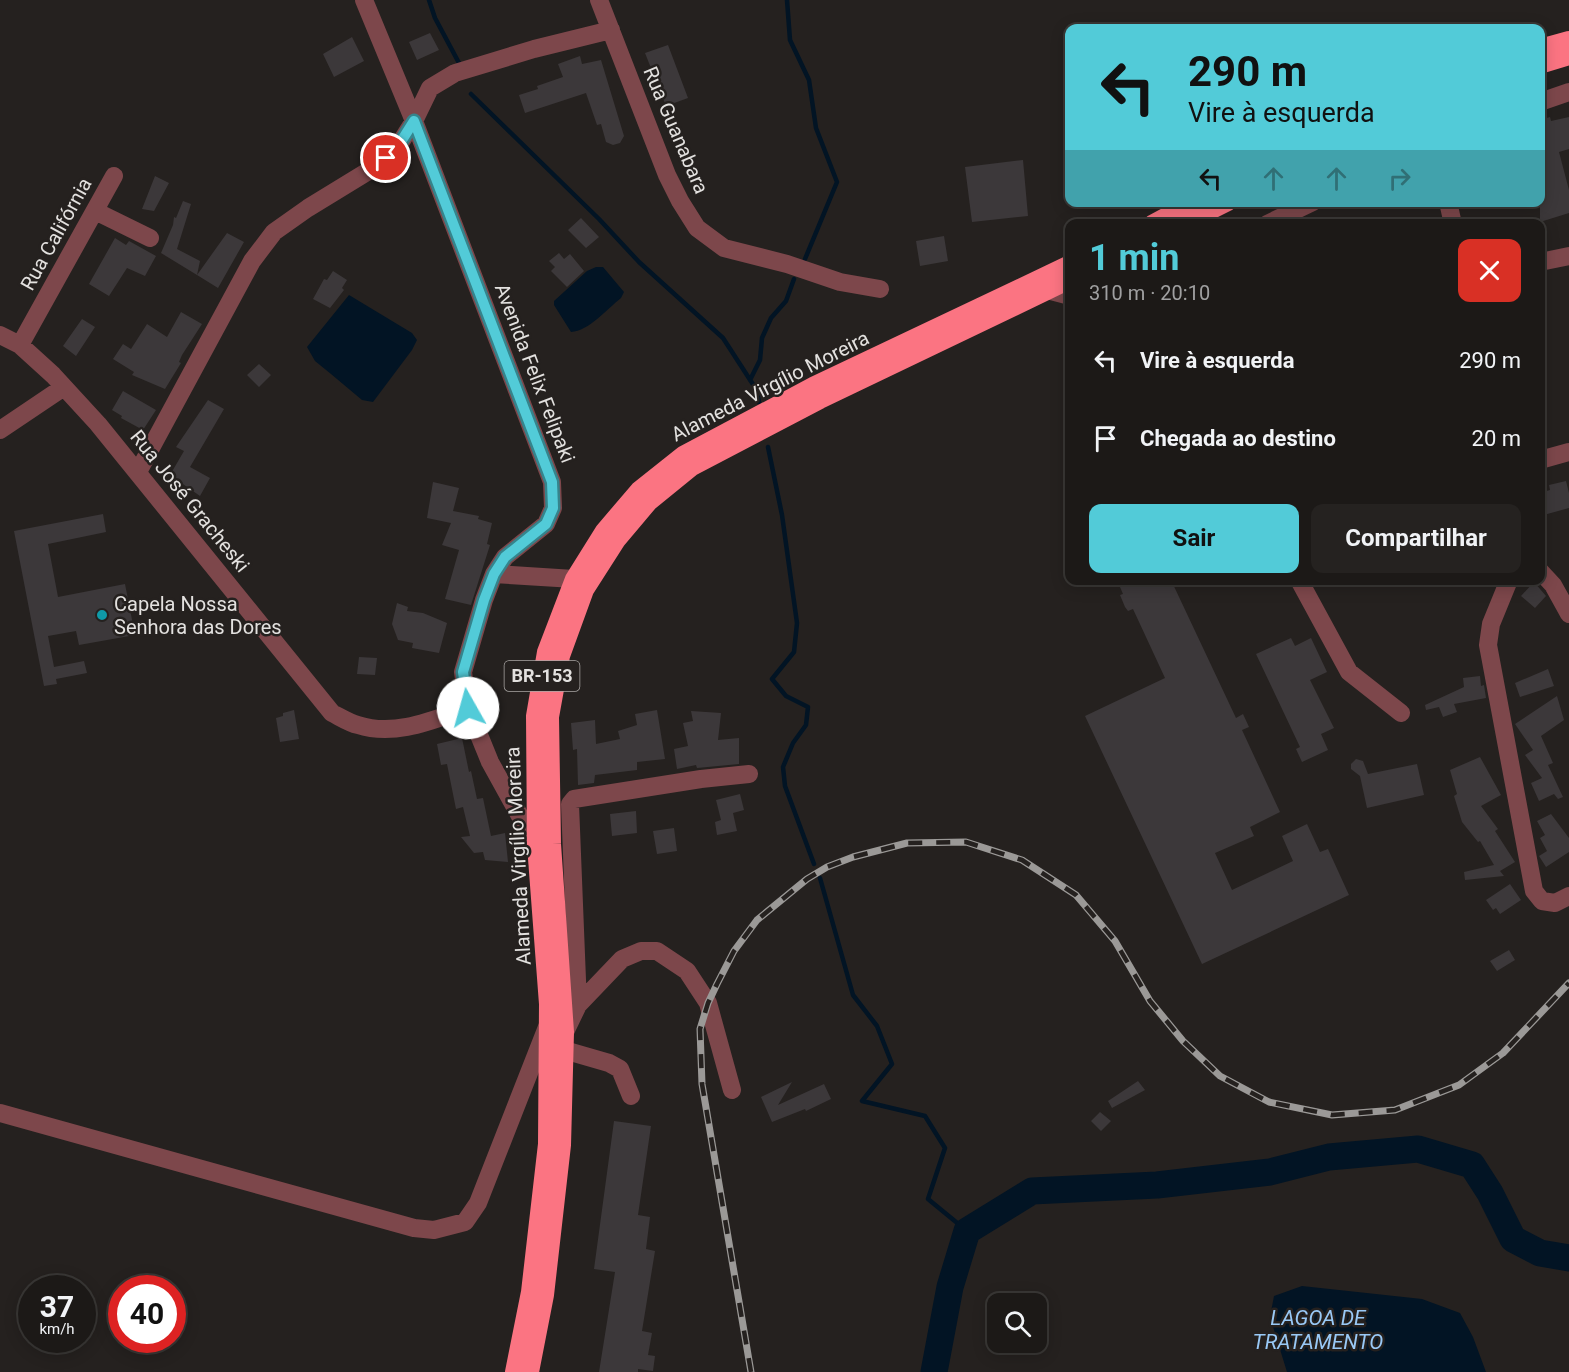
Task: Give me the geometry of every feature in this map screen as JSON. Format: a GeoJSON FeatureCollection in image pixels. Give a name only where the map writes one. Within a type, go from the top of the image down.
{"type":"FeatureCollection","features":[{"type":"Feature","properties":{"kind":"highway"},"geometry":{"type":"LineString","coordinates":[[1545,47],[1569,40]]}},
{"type":"Feature","properties":{"kind":"highway"},"geometry":{"type":"LineString","coordinates":[[1545,63],[1569,56]]}},
{"type":"Feature","properties":{"kind":"highway"},"geometry":{"type":"LineString","coordinates":[[1161,219],[1183,207]]}},
{"type":"Feature","properties":{"kind":"highway"},"geometry":{"type":"LineString","coordinates":[[1194,219],[1218,207]]}},
{"type":"Feature","properties":{"kind":"highway","name":"Alameda Virgílio Moreira"},"geometry":{"type":"LineString","coordinates":[[514,1372],[530,1292],[559,1036],[548,1004],[537,845],[535,716],[546,652],[574,579],[604,531],[639,490],[683,455],[813,386],[1065,266]]}},
{"type":"Feature","properties":{"kind":"highway","name":"Alameda Virgílio Moreira"},"geometry":{"type":"LineString","coordinates":[[530,1372],[545,1294],[562,1145],[550,717],[561,656],[585,590],[616,540],[649,502],[692,467],[820,400],[1065,282]]}},
{"type":"Feature","properties":{"kind":"street","name":"Avenida Felix Felipaki"},"geometry":{"type":"LineString","coordinates":[[364,0],[414,121],[552,482],[553,508],[546,524],[505,557],[494,574],[463,672],[468,708],[490,762],[537,845]]}},
{"type":"Feature","properties":{"kind":"street","name":"Rua Guanabara"},"geometry":{"type":"LineString","coordinates":[[599,0],[667,175],[697,228],[724,248],[787,264],[840,282],[880,289]]}},
{"type":"Feature","properties":{"kind":"street"},"geometry":{"type":"LineString","coordinates":[[138,472],[252,261],[274,232],[375,167],[397,148],[414,121],[430,88],[455,72],[610,30]]}},
{"type":"Feature","properties":{"kind":"street"},"geometry":{"type":"LineString","coordinates":[[1545,100],[1569,92]]}},
{"type":"Feature","properties":{"kind":"street","name":"Rua Califórnia"},"geometry":{"type":"LineString","coordinates":[[20,345],[114,176]]}},
{"type":"Feature","properties":{"kind":"street"},"geometry":{"type":"LineString","coordinates":[[1277,219],[1303,207]]}},
{"type":"Feature","properties":{"kind":"street"},"geometry":{"type":"LineString","coordinates":[[95,211],[150,238]]}},
{"type":"Feature","properties":{"kind":"street"},"geometry":{"type":"LineString","coordinates":[[1545,261],[1569,256]]}},
{"type":"Feature","properties":{"kind":"street"},"geometry":{"type":"LineString","coordinates":[[1047,290],[1065,295]]}},
{"type":"Feature","properties":{"kind":"street","name":"Rua José Gracheski"},"geometry":{"type":"LineString","coordinates":[[0,335],[20,345],[64,387],[138,472],[332,713],[358,726],[390,729],[422,724],[468,708]]}},
{"type":"Feature","properties":{"kind":"street"},"geometry":{"type":"LineString","coordinates":[[0,430],[64,387]]}},
{"type":"Feature","properties":{"kind":"street"},"geometry":{"type":"LineString","coordinates":[[1545,459],[1569,452]]}},
{"type":"Feature","properties":{"kind":"street"},"geometry":{"type":"LineString","coordinates":[[494,574],[574,579]]}},
{"type":"Feature","properties":{"kind":"street"},"geometry":{"type":"LineString","coordinates":[[1545,577],[1553,585],[1569,614]]}},
{"type":"Feature","properties":{"kind":"street"},"geometry":{"type":"LineString","coordinates":[[1302,585],[1349,672],[1401,712]]}},
{"type":"Feature","properties":{"kind":"street"},"geometry":{"type":"LineString","coordinates":[[1507,585],[1491,624],[1488,645],[1534,891],[1542,901],[1555,903],[1569,897]]}},
{"type":"Feature","properties":{"kind":"street"},"geometry":{"type":"LineString","coordinates":[[578,1005],[570,804],[574,799],[701,779],[749,774]]}},
{"type":"Feature","properties":{"kind":"street"},"geometry":{"type":"LineString","coordinates":[[0,1113],[414,1228],[434,1230],[465,1222],[478,1203],[559,1036],[578,1005],[622,959],[641,951],[657,951],[687,971],[708,1003],[732,1090]]}},
{"type":"Feature","properties":{"kind":"street"},"geometry":{"type":"LineString","coordinates":[[559,1036],[620,1069],[631,1096]]}},
{"type":"Feature","properties":{"kind":"water"},"geometry":{"type":"Polygon","coordinates":[[[603,267],[624,292],[621,298],[591,324],[571,332],[554,305],[554,301],[587,271],[603,267]]]}},
{"type":"Feature","properties":{"kind":"water"},"geometry":{"type":"Polygon","coordinates":[[[349,295],[412,333],[417,340],[373,402],[362,400],[315,361],[307,347],[349,295]]]}},
{"type":"Feature","properties":{"kind":"water","name":"LAGOA DE TRATAMENTO"},"geometry":{"type":"Polygon","coordinates":[[[1302,1286],[1422,1299],[1460,1313],[1473,1337],[1486,1372],[1287,1372],[1270,1317],[1274,1296],[1302,1286]]]}},
{"type":"Feature","properties":{"kind":"building"},"geometry":{"type":"Polygon","coordinates":[[[430,33],[439,50],[417,60],[409,42],[430,33]]]}},
{"type":"Feature","properties":{"kind":"building"},"geometry":{"type":"Polygon","coordinates":[[[352,37],[364,61],[334,77],[323,54],[352,37]]]}},
{"type":"Feature","properties":{"kind":"building"},"geometry":{"type":"Polygon","coordinates":[[[668,45],[688,98],[666,106],[645,53],[668,45]]]}},
{"type":"Feature","properties":{"kind":"building"},"geometry":{"type":"Polygon","coordinates":[[[580,56],[582,64],[601,60],[624,136],[620,143],[613,145],[606,142],[601,124],[597,125],[586,93],[525,113],[519,95],[563,77],[558,64],[580,56]]]}},
{"type":"Feature","properties":{"kind":"building"},"geometry":{"type":"Polygon","coordinates":[[[1550,117],[1551,121],[1569,117],[1569,149],[1559,152],[1569,190],[1569,213],[1545,220],[1540,219],[1540,207],[1545,207],[1545,118],[1550,117]]]}},
{"type":"Feature","properties":{"kind":"building"},"geometry":{"type":"Polygon","coordinates":[[[1023,160],[1028,216],[972,222],[965,167],[1023,160]]]}},
{"type":"Feature","properties":{"kind":"building"},"geometry":{"type":"Polygon","coordinates":[[[155,176],[169,183],[154,211],[142,209],[155,176]]]}},
{"type":"Feature","properties":{"kind":"building"},"geometry":{"type":"Polygon","coordinates":[[[183,201],[191,204],[177,249],[200,261],[197,275],[161,253],[174,217],[176,218],[183,201]]]}},
{"type":"Feature","properties":{"kind":"building"},"geometry":{"type":"Polygon","coordinates":[[[581,218],[599,237],[586,248],[568,230],[581,218]]]}},
{"type":"Feature","properties":{"kind":"building"},"geometry":{"type":"Polygon","coordinates":[[[227,233],[244,242],[218,288],[197,275],[227,233]]]}},
{"type":"Feature","properties":{"kind":"building"},"geometry":{"type":"Polygon","coordinates":[[[944,236],[948,261],[920,266],[916,241],[944,236]]]}},
{"type":"Feature","properties":{"kind":"building"},"geometry":{"type":"Polygon","coordinates":[[[115,238],[126,245],[129,241],[156,256],[145,276],[127,268],[109,296],[89,284],[115,238]]]}},
{"type":"Feature","properties":{"kind":"building"},"geometry":{"type":"Polygon","coordinates":[[[559,253],[564,259],[570,254],[584,271],[567,287],[551,271],[555,267],[549,261],[559,253]]]}},
{"type":"Feature","properties":{"kind":"building"},"geometry":{"type":"Polygon","coordinates":[[[333,271],[347,280],[342,288],[344,290],[330,308],[313,299],[324,279],[327,280],[333,271]]]}},
{"type":"Feature","properties":{"kind":"building"},"geometry":{"type":"Polygon","coordinates":[[[181,312],[202,324],[182,355],[179,362],[181,363],[165,389],[132,375],[134,372],[113,359],[123,344],[131,349],[147,324],[167,337],[181,312]]]}},
{"type":"Feature","properties":{"kind":"building"},"geometry":{"type":"Polygon","coordinates":[[[82,319],[95,327],[76,356],[63,346],[82,319]]]}},
{"type":"Feature","properties":{"kind":"building"},"geometry":{"type":"Polygon","coordinates":[[[259,364],[271,375],[259,387],[247,375],[259,364]]]}},
{"type":"Feature","properties":{"kind":"building"},"geometry":{"type":"Polygon","coordinates":[[[123,391],[156,410],[143,430],[121,418],[122,416],[112,410],[123,391]]]}},
{"type":"Feature","properties":{"kind":"building"},"geometry":{"type":"Polygon","coordinates":[[[208,400],[224,409],[190,467],[210,478],[200,496],[170,475],[184,451],[176,447],[208,400]]]}},
{"type":"Feature","properties":{"kind":"building"},"geometry":{"type":"Polygon","coordinates":[[[1566,481],[1569,508],[1545,515],[1545,492],[1550,490],[1549,485],[1566,481]]]}},
{"type":"Feature","properties":{"kind":"building"},"geometry":{"type":"Polygon","coordinates":[[[433,482],[459,488],[453,511],[479,516],[478,519],[492,523],[487,544],[490,545],[471,605],[445,599],[459,550],[442,545],[451,523],[427,518],[433,482]]]}},
{"type":"Feature","properties":{"kind":"building"},"geometry":{"type":"Polygon","coordinates":[[[103,514],[106,532],[48,544],[58,597],[125,584],[135,635],[79,645],[76,631],[48,636],[54,667],[84,661],[87,673],[56,679],[57,684],[44,686],[14,531],[103,514]]]}},
{"type":"Feature","properties":{"kind":"building"},"geometry":{"type":"Polygon","coordinates":[[[1119,585],[1173,585],[1236,718],[1243,714],[1249,727],[1242,730],[1280,812],[1250,827],[1254,836],[1215,853],[1232,890],[1293,861],[1282,836],[1307,824],[1320,852],[1328,849],[1349,895],[1202,964],[1085,716],[1165,678],[1133,609],[1128,611],[1125,607],[1120,595],[1123,594],[1119,585]]]}},
{"type":"Feature","properties":{"kind":"building"},"geometry":{"type":"Polygon","coordinates":[[[1531,585],[1537,585],[1546,596],[1535,608],[1521,596],[1531,585]]]}},
{"type":"Feature","properties":{"kind":"building"},"geometry":{"type":"Polygon","coordinates":[[[397,603],[408,607],[407,611],[423,613],[447,623],[439,653],[412,648],[413,643],[398,640],[392,624],[397,603]]]}},
{"type":"Feature","properties":{"kind":"building"},"geometry":{"type":"Polygon","coordinates":[[[1291,638],[1295,646],[1311,638],[1327,672],[1310,680],[1334,728],[1321,734],[1328,750],[1302,762],[1296,749],[1300,747],[1256,654],[1291,638]]]}},
{"type":"Feature","properties":{"kind":"building"},"geometry":{"type":"Polygon","coordinates":[[[359,657],[377,658],[375,675],[357,674],[359,657]]]}},
{"type":"Feature","properties":{"kind":"building"},"geometry":{"type":"Polygon","coordinates":[[[1548,669],[1554,686],[1520,697],[1515,683],[1548,669]]]}},
{"type":"Feature","properties":{"kind":"building"},"geometry":{"type":"Polygon","coordinates":[[[1480,676],[1486,698],[1454,704],[1457,712],[1443,717],[1439,707],[1426,710],[1425,705],[1464,687],[1463,678],[1480,676]]]}},
{"type":"Feature","properties":{"kind":"building"},"geometry":{"type":"Polygon","coordinates":[[[1557,696],[1564,720],[1541,736],[1553,763],[1548,765],[1563,797],[1558,799],[1554,794],[1539,801],[1531,783],[1542,778],[1525,755],[1533,750],[1515,724],[1557,696]]]}},
{"type":"Feature","properties":{"kind":"building"},"geometry":{"type":"Polygon","coordinates":[[[294,710],[299,739],[280,742],[276,718],[294,710]]]}},
{"type":"Feature","properties":{"kind":"building"},"geometry":{"type":"Polygon","coordinates":[[[657,710],[665,759],[637,762],[637,770],[595,775],[594,783],[578,785],[577,749],[573,750],[571,723],[595,720],[596,744],[620,739],[618,731],[637,725],[635,714],[657,710]]]}},
{"type":"Feature","properties":{"kind":"building"},"geometry":{"type":"Polygon","coordinates":[[[691,711],[721,713],[718,740],[739,738],[739,764],[697,768],[696,765],[677,769],[674,749],[688,746],[683,723],[693,721],[691,711]]]}},
{"type":"Feature","properties":{"kind":"building"},"geometry":{"type":"Polygon","coordinates":[[[462,738],[477,799],[483,798],[491,836],[505,833],[508,862],[485,860],[483,852],[474,853],[461,837],[470,836],[463,807],[456,809],[447,764],[441,765],[437,744],[462,738]]]}},
{"type":"Feature","properties":{"kind":"building"},"geometry":{"type":"Polygon","coordinates":[[[1480,757],[1501,795],[1481,806],[1498,829],[1495,831],[1515,862],[1500,871],[1504,876],[1465,880],[1464,872],[1494,865],[1480,841],[1478,842],[1462,822],[1454,796],[1457,794],[1450,770],[1480,757]]]}},
{"type":"Feature","properties":{"kind":"building"},"geometry":{"type":"Polygon","coordinates":[[[1356,759],[1363,761],[1368,774],[1417,764],[1424,795],[1367,808],[1360,776],[1351,769],[1351,764],[1356,759]]]}},
{"type":"Feature","properties":{"kind":"building"},"geometry":{"type":"Polygon","coordinates":[[[740,794],[744,810],[733,813],[737,831],[717,835],[715,822],[721,820],[716,800],[740,794]]]}},
{"type":"Feature","properties":{"kind":"building"},"geometry":{"type":"Polygon","coordinates":[[[636,811],[637,833],[612,836],[610,814],[636,811]]]}},
{"type":"Feature","properties":{"kind":"building"},"geometry":{"type":"Polygon","coordinates":[[[1551,814],[1569,838],[1569,852],[1546,867],[1539,856],[1547,851],[1540,838],[1545,835],[1537,821],[1551,814]]]}},
{"type":"Feature","properties":{"kind":"building"},"geometry":{"type":"Polygon","coordinates":[[[674,828],[677,851],[657,854],[653,831],[674,828]]]}},
{"type":"Feature","properties":{"kind":"building"},"geometry":{"type":"Polygon","coordinates":[[[1510,884],[1521,900],[1500,914],[1496,908],[1493,910],[1486,900],[1510,884]]]}},
{"type":"Feature","properties":{"kind":"building"},"geometry":{"type":"Polygon","coordinates":[[[1509,950],[1515,960],[1497,971],[1490,961],[1509,950]]]}},
{"type":"Feature","properties":{"kind":"building"},"geometry":{"type":"Polygon","coordinates":[[[1138,1081],[1145,1090],[1112,1108],[1108,1101],[1138,1081]]]}},
{"type":"Feature","properties":{"kind":"building"},"geometry":{"type":"Polygon","coordinates":[[[792,1082],[778,1105],[824,1084],[831,1099],[806,1111],[805,1109],[772,1122],[761,1097],[792,1082]]]}},
{"type":"Feature","properties":{"kind":"building"},"geometry":{"type":"Polygon","coordinates":[[[1100,1112],[1111,1121],[1101,1131],[1091,1121],[1100,1112]]]}},
{"type":"Feature","properties":{"kind":"building"},"geometry":{"type":"Polygon","coordinates":[[[614,1121],[651,1126],[638,1215],[650,1217],[646,1249],[655,1251],[642,1331],[652,1333],[648,1355],[655,1356],[653,1371],[638,1369],[638,1372],[599,1372],[615,1272],[594,1269],[614,1121]]]}},
{"type":"Feature","properties":{"kind":"waterway"},"geometry":{"type":"LineString","coordinates":[[429,0],[435,18],[459,63]]}},
{"type":"Feature","properties":{"kind":"waterway"},"geometry":{"type":"LineString","coordinates":[[787,0],[790,40],[809,80],[816,128],[837,182],[805,259]]}},
{"type":"Feature","properties":{"kind":"waterway"},"geometry":{"type":"LineString","coordinates":[[471,94],[599,219],[639,262],[723,338],[756,389],[759,402]]}},
{"type":"Feature","properties":{"kind":"waterway"},"geometry":{"type":"LineString","coordinates":[[750,380],[760,360],[762,338],[771,318],[786,301],[794,279]]}},
{"type":"Feature","properties":{"kind":"waterway"},"geometry":{"type":"LineString","coordinates":[[768,447],[782,515],[797,623],[794,652],[772,679],[786,696],[808,707],[806,725],[793,743],[783,767],[785,786],[814,864]]}},
{"type":"Feature","properties":{"kind":"waterway"},"geometry":{"type":"LineString","coordinates":[[820,878],[853,995],[877,1026],[892,1064],[862,1101],[925,1116],[945,1148],[928,1199],[967,1231]]}},
{"type":"Feature","properties":{"kind":"waterway"},"geometry":{"type":"LineString","coordinates":[[934,1372],[950,1287],[967,1231],[1032,1191],[1157,1185],[1270,1172],[1329,1157],[1418,1149],[1472,1165],[1490,1193],[1513,1239],[1540,1253],[1569,1258]]}},
{"type":"Feature","properties":{"kind":"railway"},"geometry":{"type":"LineString","coordinates":[[751,1372],[702,1084],[700,1029],[708,1003],[734,951],[757,920],[807,879],[827,867],[853,857],[907,843],[966,842],[1022,860],[1076,895],[1115,941],[1150,1001],[1183,1041],[1220,1076],[1269,1102],[1332,1115],[1395,1110],[1459,1085],[1503,1053],[1569,983]]}},
{"type":"Feature","properties":{"kind":"place","name":"Capela Nossa Senhora das Dores"},"geometry":{"type":"Point","coordinates":[102,615]}},
{"type":"Feature","properties":{"kind":"route"},"geometry":{"type":"LineString","coordinates":[[386,158],[397,148],[414,121],[552,482],[553,508],[546,524],[505,557],[494,574],[484,600],[463,672],[468,708]]}}]}
